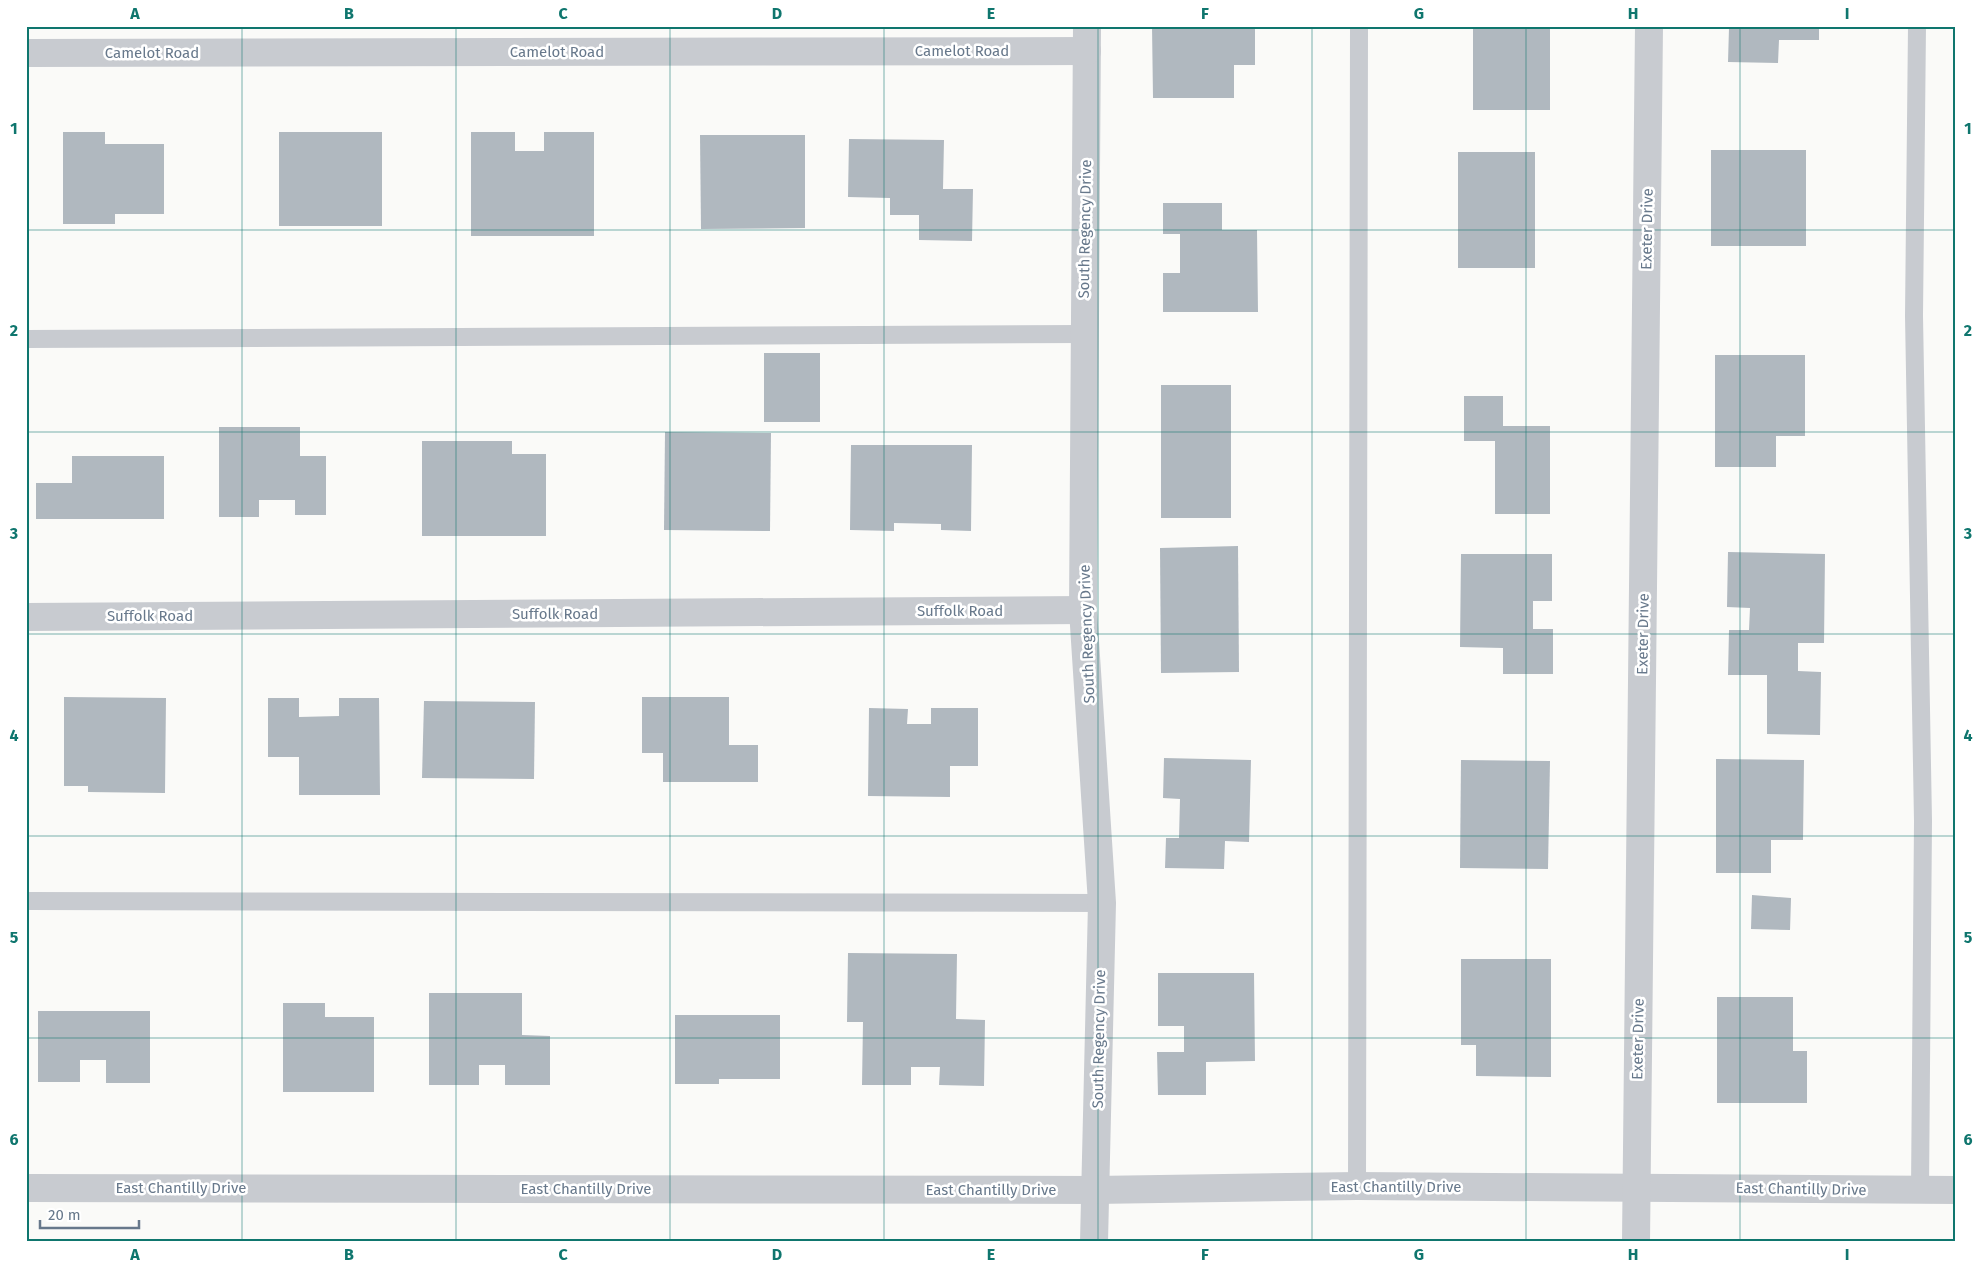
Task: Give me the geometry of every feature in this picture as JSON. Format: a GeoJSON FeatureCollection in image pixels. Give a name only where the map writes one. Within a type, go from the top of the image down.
{"type":"FeatureCollection","features":[{"type":"Feature","properties":{"kind":"street","name":"Exeter Drive"},"geometry":{"type":"LineString","coordinates":[[1636,1242],[1650,26]]}},
{"type":"Feature","properties":{"kind":"street","name":"Camelot Road"},"geometry":{"type":"LineString","coordinates":[[26,54],[1087,39]]}},
{"type":"Feature","properties":{"kind":"street","name":"South Regency Drive"},"geometry":{"type":"LineString","coordinates":[[1087,39],[1083,610],[1102,903],[1094,1242]]}},
{"type":"Feature","properties":{"kind":"street","name":"Suffolk Road"},"geometry":{"type":"LineString","coordinates":[[26,617],[1083,610]]}},
{"type":"Feature","properties":{"kind":"street","name":"East Chantilly Drive"},"geometry":{"type":"LineString","coordinates":[[26,1188],[1095,1190],[1357,1186],[1956,1190]]}},
{"type":"Feature","properties":{"kind":"lane"},"geometry":{"type":"LineString","coordinates":[[1357,1186],[1359,26]]}},
{"type":"Feature","properties":{"kind":"lane"},"geometry":{"type":"LineString","coordinates":[[1917,26],[1914,316],[1923,821],[1920,1190]]}},
{"type":"Feature","properties":{"kind":"lane"},"geometry":{"type":"LineString","coordinates":[[26,339],[1084,334]]}},
{"type":"Feature","properties":{"kind":"lane"},"geometry":{"type":"LineString","coordinates":[[26,901],[1102,903]]}},
{"type":"Feature","properties":{"kind":"building"},"geometry":{"type":"Polygon","coordinates":[[[1152,26],[1255,26],[1255,65],[1234,65],[1234,98],[1153,98],[1152,26]]]}},
{"type":"Feature","properties":{"kind":"building"},"geometry":{"type":"Polygon","coordinates":[[[1473,26],[1550,26],[1550,110],[1473,110],[1473,26]]]}},
{"type":"Feature","properties":{"kind":"building"},"geometry":{"type":"Polygon","coordinates":[[[1750,26],[1819,26],[1819,40],[1779,40],[1778,63],[1728,62],[1729,28],[1750,28],[1750,26]]]}},
{"type":"Feature","properties":{"kind":"building"},"geometry":{"type":"Polygon","coordinates":[[[63,132],[105,132],[105,144],[164,144],[164,214],[115,214],[115,224],[63,224],[63,132]]]}},
{"type":"Feature","properties":{"kind":"building"},"geometry":{"type":"Polygon","coordinates":[[[279,132],[382,132],[382,226],[279,226],[279,132]]]}},
{"type":"Feature","properties":{"kind":"building"},"geometry":{"type":"Polygon","coordinates":[[[471,132],[515,132],[515,151],[544,151],[544,132],[594,132],[594,236],[471,236],[471,132]]]}},
{"type":"Feature","properties":{"kind":"building"},"geometry":{"type":"Polygon","coordinates":[[[700,135],[805,135],[805,228],[701,229],[700,135]]]}},
{"type":"Feature","properties":{"kind":"building"},"geometry":{"type":"Polygon","coordinates":[[[849,139],[944,140],[943,189],[973,189],[972,241],[919,240],[919,215],[890,215],[890,198],[848,197],[849,139]]]}},
{"type":"Feature","properties":{"kind":"building"},"geometry":{"type":"Polygon","coordinates":[[[1711,150],[1806,150],[1806,246],[1711,246],[1711,150]]]}},
{"type":"Feature","properties":{"kind":"building"},"geometry":{"type":"Polygon","coordinates":[[[1458,152],[1535,152],[1535,268],[1458,268],[1458,152]]]}},
{"type":"Feature","properties":{"kind":"building"},"geometry":{"type":"Polygon","coordinates":[[[1163,203],[1222,203],[1222,230],[1257,230],[1258,312],[1163,312],[1163,273],[1180,273],[1180,234],[1163,234],[1163,203]]]}},
{"type":"Feature","properties":{"kind":"building"},"geometry":{"type":"Polygon","coordinates":[[[764,353],[820,353],[820,422],[764,422],[764,353]]]}},
{"type":"Feature","properties":{"kind":"building"},"geometry":{"type":"Polygon","coordinates":[[[1715,355],[1805,355],[1805,436],[1776,436],[1776,467],[1715,467],[1715,355]]]}},
{"type":"Feature","properties":{"kind":"building"},"geometry":{"type":"Polygon","coordinates":[[[1161,385],[1231,385],[1231,518],[1161,518],[1161,385]]]}},
{"type":"Feature","properties":{"kind":"building"},"geometry":{"type":"Polygon","coordinates":[[[1464,396],[1503,396],[1503,426],[1550,426],[1550,514],[1495,514],[1495,441],[1464,441],[1464,396]]]}},
{"type":"Feature","properties":{"kind":"building"},"geometry":{"type":"Polygon","coordinates":[[[219,427],[300,427],[300,456],[326,456],[326,515],[295,515],[295,500],[259,500],[259,517],[219,517],[219,427]]]}},
{"type":"Feature","properties":{"kind":"building"},"geometry":{"type":"Polygon","coordinates":[[[665,432],[771,433],[770,531],[664,530],[665,432]]]}},
{"type":"Feature","properties":{"kind":"building"},"geometry":{"type":"Polygon","coordinates":[[[422,441],[512,441],[512,454],[546,454],[546,536],[422,536],[422,441]]]}},
{"type":"Feature","properties":{"kind":"building"},"geometry":{"type":"Polygon","coordinates":[[[851,445],[972,445],[971,531],[941,530],[941,524],[894,523],[894,531],[850,530],[851,445]]]}},
{"type":"Feature","properties":{"kind":"building"},"geometry":{"type":"Polygon","coordinates":[[[72,456],[164,456],[164,519],[36,519],[36,483],[72,483],[72,456]]]}},
{"type":"Feature","properties":{"kind":"building"},"geometry":{"type":"Polygon","coordinates":[[[1238,546],[1239,672],[1161,673],[1160,548],[1238,546]]]}},
{"type":"Feature","properties":{"kind":"building"},"geometry":{"type":"Polygon","coordinates":[[[1728,552],[1825,554],[1824,643],[1798,643],[1798,671],[1821,672],[1820,735],[1767,734],[1767,675],[1728,675],[1729,630],[1749,630],[1750,608],[1727,607],[1728,552]]]}},
{"type":"Feature","properties":{"kind":"building"},"geometry":{"type":"Polygon","coordinates":[[[1461,554],[1552,554],[1552,601],[1533,601],[1533,629],[1553,629],[1553,674],[1503,674],[1503,648],[1460,647],[1461,554]]]}},
{"type":"Feature","properties":{"kind":"building"},"geometry":{"type":"Polygon","coordinates":[[[64,697],[166,698],[165,793],[88,792],[88,786],[64,786],[64,697]]]}},
{"type":"Feature","properties":{"kind":"building"},"geometry":{"type":"Polygon","coordinates":[[[642,697],[729,697],[729,745],[758,745],[758,782],[663,782],[663,753],[642,753],[642,697]]]}},
{"type":"Feature","properties":{"kind":"building"},"geometry":{"type":"Polygon","coordinates":[[[268,698],[299,698],[299,717],[339,716],[339,698],[379,698],[380,795],[299,795],[299,757],[268,757],[268,698]]]}},
{"type":"Feature","properties":{"kind":"building"},"geometry":{"type":"Polygon","coordinates":[[[424,701],[535,702],[534,779],[422,778],[424,701]]]}},
{"type":"Feature","properties":{"kind":"building"},"geometry":{"type":"Polygon","coordinates":[[[869,708],[908,709],[907,724],[931,724],[931,708],[978,708],[978,766],[950,766],[950,797],[868,796],[869,708]]]}},
{"type":"Feature","properties":{"kind":"building"},"geometry":{"type":"Polygon","coordinates":[[[1164,758],[1251,760],[1249,842],[1225,841],[1224,869],[1165,868],[1166,838],[1179,838],[1180,799],[1163,798],[1164,758]]]}},
{"type":"Feature","properties":{"kind":"building"},"geometry":{"type":"Polygon","coordinates":[[[1716,759],[1804,760],[1803,840],[1771,840],[1771,873],[1716,873],[1716,759]]]}},
{"type":"Feature","properties":{"kind":"building"},"geometry":{"type":"Polygon","coordinates":[[[1461,760],[1550,761],[1548,869],[1460,868],[1461,760]]]}},
{"type":"Feature","properties":{"kind":"building"},"geometry":{"type":"Polygon","coordinates":[[[1752,895],[1791,898],[1790,930],[1751,929],[1752,895]]]}},
{"type":"Feature","properties":{"kind":"building"},"geometry":{"type":"Polygon","coordinates":[[[848,953],[957,954],[956,1019],[985,1020],[984,1086],[939,1085],[940,1067],[911,1067],[911,1085],[862,1085],[863,1022],[847,1022],[848,953]]]}},
{"type":"Feature","properties":{"kind":"building"},"geometry":{"type":"Polygon","coordinates":[[[1461,959],[1551,959],[1551,1077],[1476,1076],[1476,1045],[1461,1045],[1461,959]]]}},
{"type":"Feature","properties":{"kind":"building"},"geometry":{"type":"Polygon","coordinates":[[[1158,973],[1254,973],[1255,1061],[1206,1062],[1206,1095],[1158,1095],[1157,1052],[1184,1052],[1184,1026],[1158,1026],[1158,973]]]}},
{"type":"Feature","properties":{"kind":"building"},"geometry":{"type":"Polygon","coordinates":[[[429,993],[522,993],[522,1035],[550,1036],[550,1085],[505,1085],[505,1065],[479,1065],[479,1085],[429,1085],[429,993]]]}},
{"type":"Feature","properties":{"kind":"building"},"geometry":{"type":"Polygon","coordinates":[[[1717,997],[1793,997],[1793,1051],[1807,1051],[1807,1103],[1717,1103],[1717,997]]]}},
{"type":"Feature","properties":{"kind":"building"},"geometry":{"type":"Polygon","coordinates":[[[283,1003],[325,1003],[325,1017],[374,1017],[374,1092],[283,1092],[283,1003]]]}},
{"type":"Feature","properties":{"kind":"building"},"geometry":{"type":"Polygon","coordinates":[[[38,1011],[150,1011],[150,1083],[106,1083],[106,1060],[80,1060],[80,1082],[38,1082],[38,1011]]]}},
{"type":"Feature","properties":{"kind":"building"},"geometry":{"type":"Polygon","coordinates":[[[675,1015],[780,1015],[780,1079],[719,1079],[719,1084],[675,1084],[675,1015]]]}}]}
